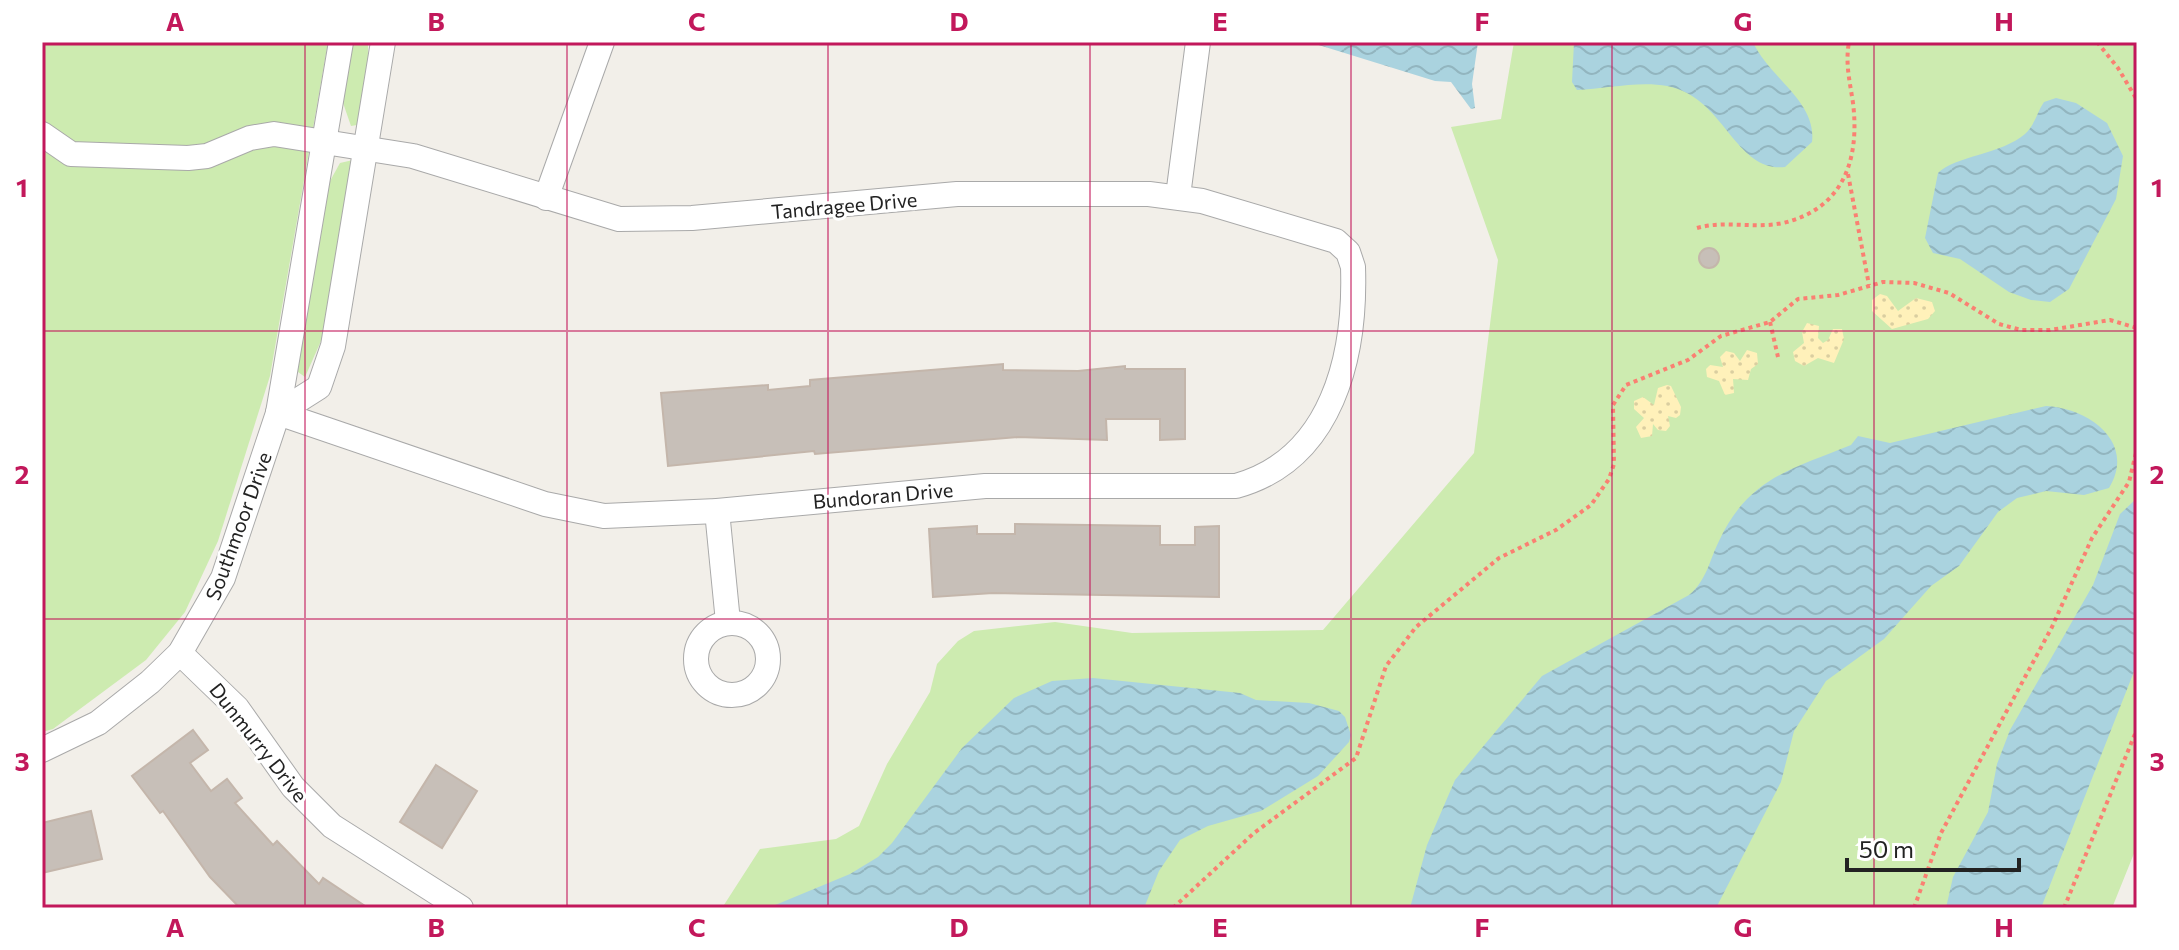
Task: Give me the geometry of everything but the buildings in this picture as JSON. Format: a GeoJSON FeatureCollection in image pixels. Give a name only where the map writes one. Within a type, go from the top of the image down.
{"type":"FeatureCollection","features":[{"type":"Feature","properties":{"kind":"street","name":"Southmoor Drive"},"geometry":{"type":"LineString","coordinates":[[42,750],[68,740],[122,706],[180,653],[223,578],[278,413],[341,42]]}},
{"type":"Feature","properties":{"kind":"street"},"geometry":{"type":"LineString","coordinates":[[278,413],[319,387],[333,346],[383,42]]}},
{"type":"Feature","properties":{"kind":"street"},"geometry":{"type":"LineString","coordinates":[[546,198],[602,42]]}},
{"type":"Feature","properties":{"kind":"street"},"geometry":{"type":"LineString","coordinates":[[1178,196],[1198,42]]}},
{"type":"Feature","properties":{"kind":"street","name":"Tandragee Drive"},"geometry":{"type":"LineString","coordinates":[[42,134],[61,149],[88,157],[207,156],[250,138],[274,134],[324,141],[413,156],[619,219],[655,221],[957,194],[1178,196],[1336,241],[1348,252],[1353,267]]}},
{"type":"Feature","properties":{"kind":"street","name":"Bundoran Drive"},"geometry":{"type":"LineString","coordinates":[[278,413],[578,512],[625,516],[717,511],[985,486],[1213,487],[1252,481],[1287,459],[1312,433],[1337,394],[1346,363],[1353,267]]}},
{"type":"Feature","properties":{"kind":"street"},"geometry":{"type":"LineString","coordinates":[[717,511],[728,622]]}},
{"type":"Feature","properties":{"kind":"street","name":"Dunmurry Drive"},"geometry":{"type":"LineString","coordinates":[[180,653],[237,708],[312,809],[332,826],[461,908]]}},
{"type":"Feature","properties":{"kind":"path"},"geometry":{"type":"LineString","coordinates":[[1849,42],[1846,72],[1854,125],[1847,172],[1869,285]]}},
{"type":"Feature","properties":{"kind":"path"},"geometry":{"type":"LineString","coordinates":[[2097,42],[2118,68],[2137,100]]}},
{"type":"Feature","properties":{"kind":"path"},"geometry":{"type":"LineString","coordinates":[[1697,228],[1716,222],[1781,223],[1799,218],[1831,199],[1847,172]]}},
{"type":"Feature","properties":{"kind":"path"},"geometry":{"type":"LineString","coordinates":[[1173,908],[1254,833],[1356,758],[1386,666],[1416,627],[1499,558],[1556,530],[1591,505],[1605,487],[1614,464],[1613,405],[1619,391],[1635,380],[1688,360],[1721,336],[1770,322],[1798,299],[1838,295],[1869,285],[1896,282],[1934,288],[1957,297],[1999,324],[2021,330],[2050,330],[2110,320],[2137,328]]}},
{"type":"Feature","properties":{"kind":"path"},"geometry":{"type":"LineString","coordinates":[[1770,322],[1778,357]]}},
{"type":"Feature","properties":{"kind":"path"},"geometry":{"type":"LineString","coordinates":[[2137,388],[2137,432]]}},
{"type":"Feature","properties":{"kind":"path"},"geometry":{"type":"LineString","coordinates":[[1914,908],[1941,833],[2052,627],[2092,538],[2129,482],[2137,449]]}},
{"type":"Feature","properties":{"kind":"path"},"geometry":{"type":"LineString","coordinates":[[2064,908],[2137,729]]}},
{"type":"Feature","properties":{"kind":"green space"},"geometry":{"type":"Polygon","coordinates":[[[42,42],[328,42],[270,376],[218,541],[185,612],[146,660],[53,729],[42,732],[42,42]]]}},
{"type":"Feature","properties":{"kind":"green space"},"geometry":{"type":"Polygon","coordinates":[[[352,42],[368,42],[368,52],[363,106],[357,125],[351,126],[342,100],[352,42]]]}},
{"type":"Feature","properties":{"kind":"green space"},"geometry":{"type":"Polygon","coordinates":[[[1514,42],[2137,42],[2137,846],[2112,908],[722,908],[760,849],[836,839],[859,826],[887,764],[930,692],[937,664],[958,641],[974,631],[1055,622],[1132,633],[1323,630],[1474,453],[1498,260],[1451,127],[1501,119],[1514,42]]]}},
{"type":"Feature","properties":{"kind":"green space"},"geometry":{"type":"Polygon","coordinates":[[[353,160],[325,332],[305,377],[298,372],[298,359],[330,181],[340,163],[353,160]]]}},
{"type":"Feature","properties":{"kind":"sand"},"geometry":{"type":"Polygon","coordinates":[[[1880,294],[1887,296],[1898,311],[1916,298],[1932,302],[1935,311],[1928,319],[1892,329],[1872,311],[1872,300],[1880,294]]]}},
{"type":"Feature","properties":{"kind":"sand"},"geometry":{"type":"Polygon","coordinates":[[[1807,323],[1819,326],[1818,338],[1823,343],[1833,329],[1842,329],[1844,339],[1834,363],[1818,358],[1804,366],[1795,361],[1793,352],[1804,343],[1802,332],[1807,323]]]}},
{"type":"Feature","properties":{"kind":"sand"},"geometry":{"type":"Polygon","coordinates":[[[1747,350],[1757,353],[1758,364],[1751,369],[1748,380],[1733,379],[1734,393],[1725,395],[1719,381],[1707,377],[1706,369],[1710,365],[1723,367],[1720,357],[1726,351],[1734,353],[1740,361],[1747,350]]]}},
{"type":"Feature","properties":{"kind":"sand"},"geometry":{"type":"Polygon","coordinates":[[[1671,386],[1681,407],[1680,415],[1676,418],[1668,416],[1670,426],[1666,431],[1658,430],[1653,424],[1652,436],[1641,438],[1636,427],[1644,418],[1634,409],[1634,401],[1643,397],[1654,405],[1658,388],[1671,386]]]}},
{"type":"Feature","properties":{"kind":"water"},"geometry":{"type":"Polygon","coordinates":[[[1309,42],[1478,42],[1472,84],[1475,108],[1471,109],[1451,82],[1435,81],[1309,42]]]}},
{"type":"Feature","properties":{"kind":"water"},"geometry":{"type":"Polygon","coordinates":[[[1574,42],[1753,42],[1760,55],[1800,102],[1812,127],[1812,142],[1785,167],[1770,166],[1745,151],[1701,102],[1675,88],[1647,84],[1577,90],[1572,82],[1574,42]]]}},
{"type":"Feature","properties":{"kind":"water"},"geometry":{"type":"Polygon","coordinates":[[[2056,98],[2076,103],[2107,123],[2123,156],[2116,199],[2069,289],[2050,302],[2031,300],[2009,292],[1960,259],[1933,253],[1925,238],[1938,173],[1946,167],[2015,141],[2034,123],[2044,102],[2056,98]]]}},
{"type":"Feature","properties":{"kind":"water"},"geometry":{"type":"Polygon","coordinates":[[[2046,406],[2078,413],[2104,430],[2117,456],[2116,471],[2109,488],[2084,495],[2046,491],[2017,498],[1998,512],[1959,566],[1931,586],[1884,639],[1826,681],[1794,731],[1781,782],[1716,908],[1410,908],[1427,845],[1455,780],[1542,676],[1689,595],[1704,577],[1731,520],[1758,489],[1791,469],[1851,445],[1858,436],[1890,443],[2046,406]]]}},
{"type":"Feature","properties":{"kind":"water"},"geometry":{"type":"Polygon","coordinates":[[[2137,498],[2137,664],[2041,908],[1946,908],[1953,877],[1988,812],[1997,764],[2010,730],[2093,585],[2120,514],[2137,498]]]}},
{"type":"Feature","properties":{"kind":"water"},"geometry":{"type":"Polygon","coordinates":[[[1093,678],[1240,693],[1256,700],[1309,703],[1339,711],[1345,717],[1351,735],[1349,742],[1318,776],[1261,811],[1208,826],[1180,840],[1159,871],[1144,908],[768,908],[850,874],[878,857],[892,843],[962,748],[1014,698],[1052,681],[1093,678]]]}}]}
